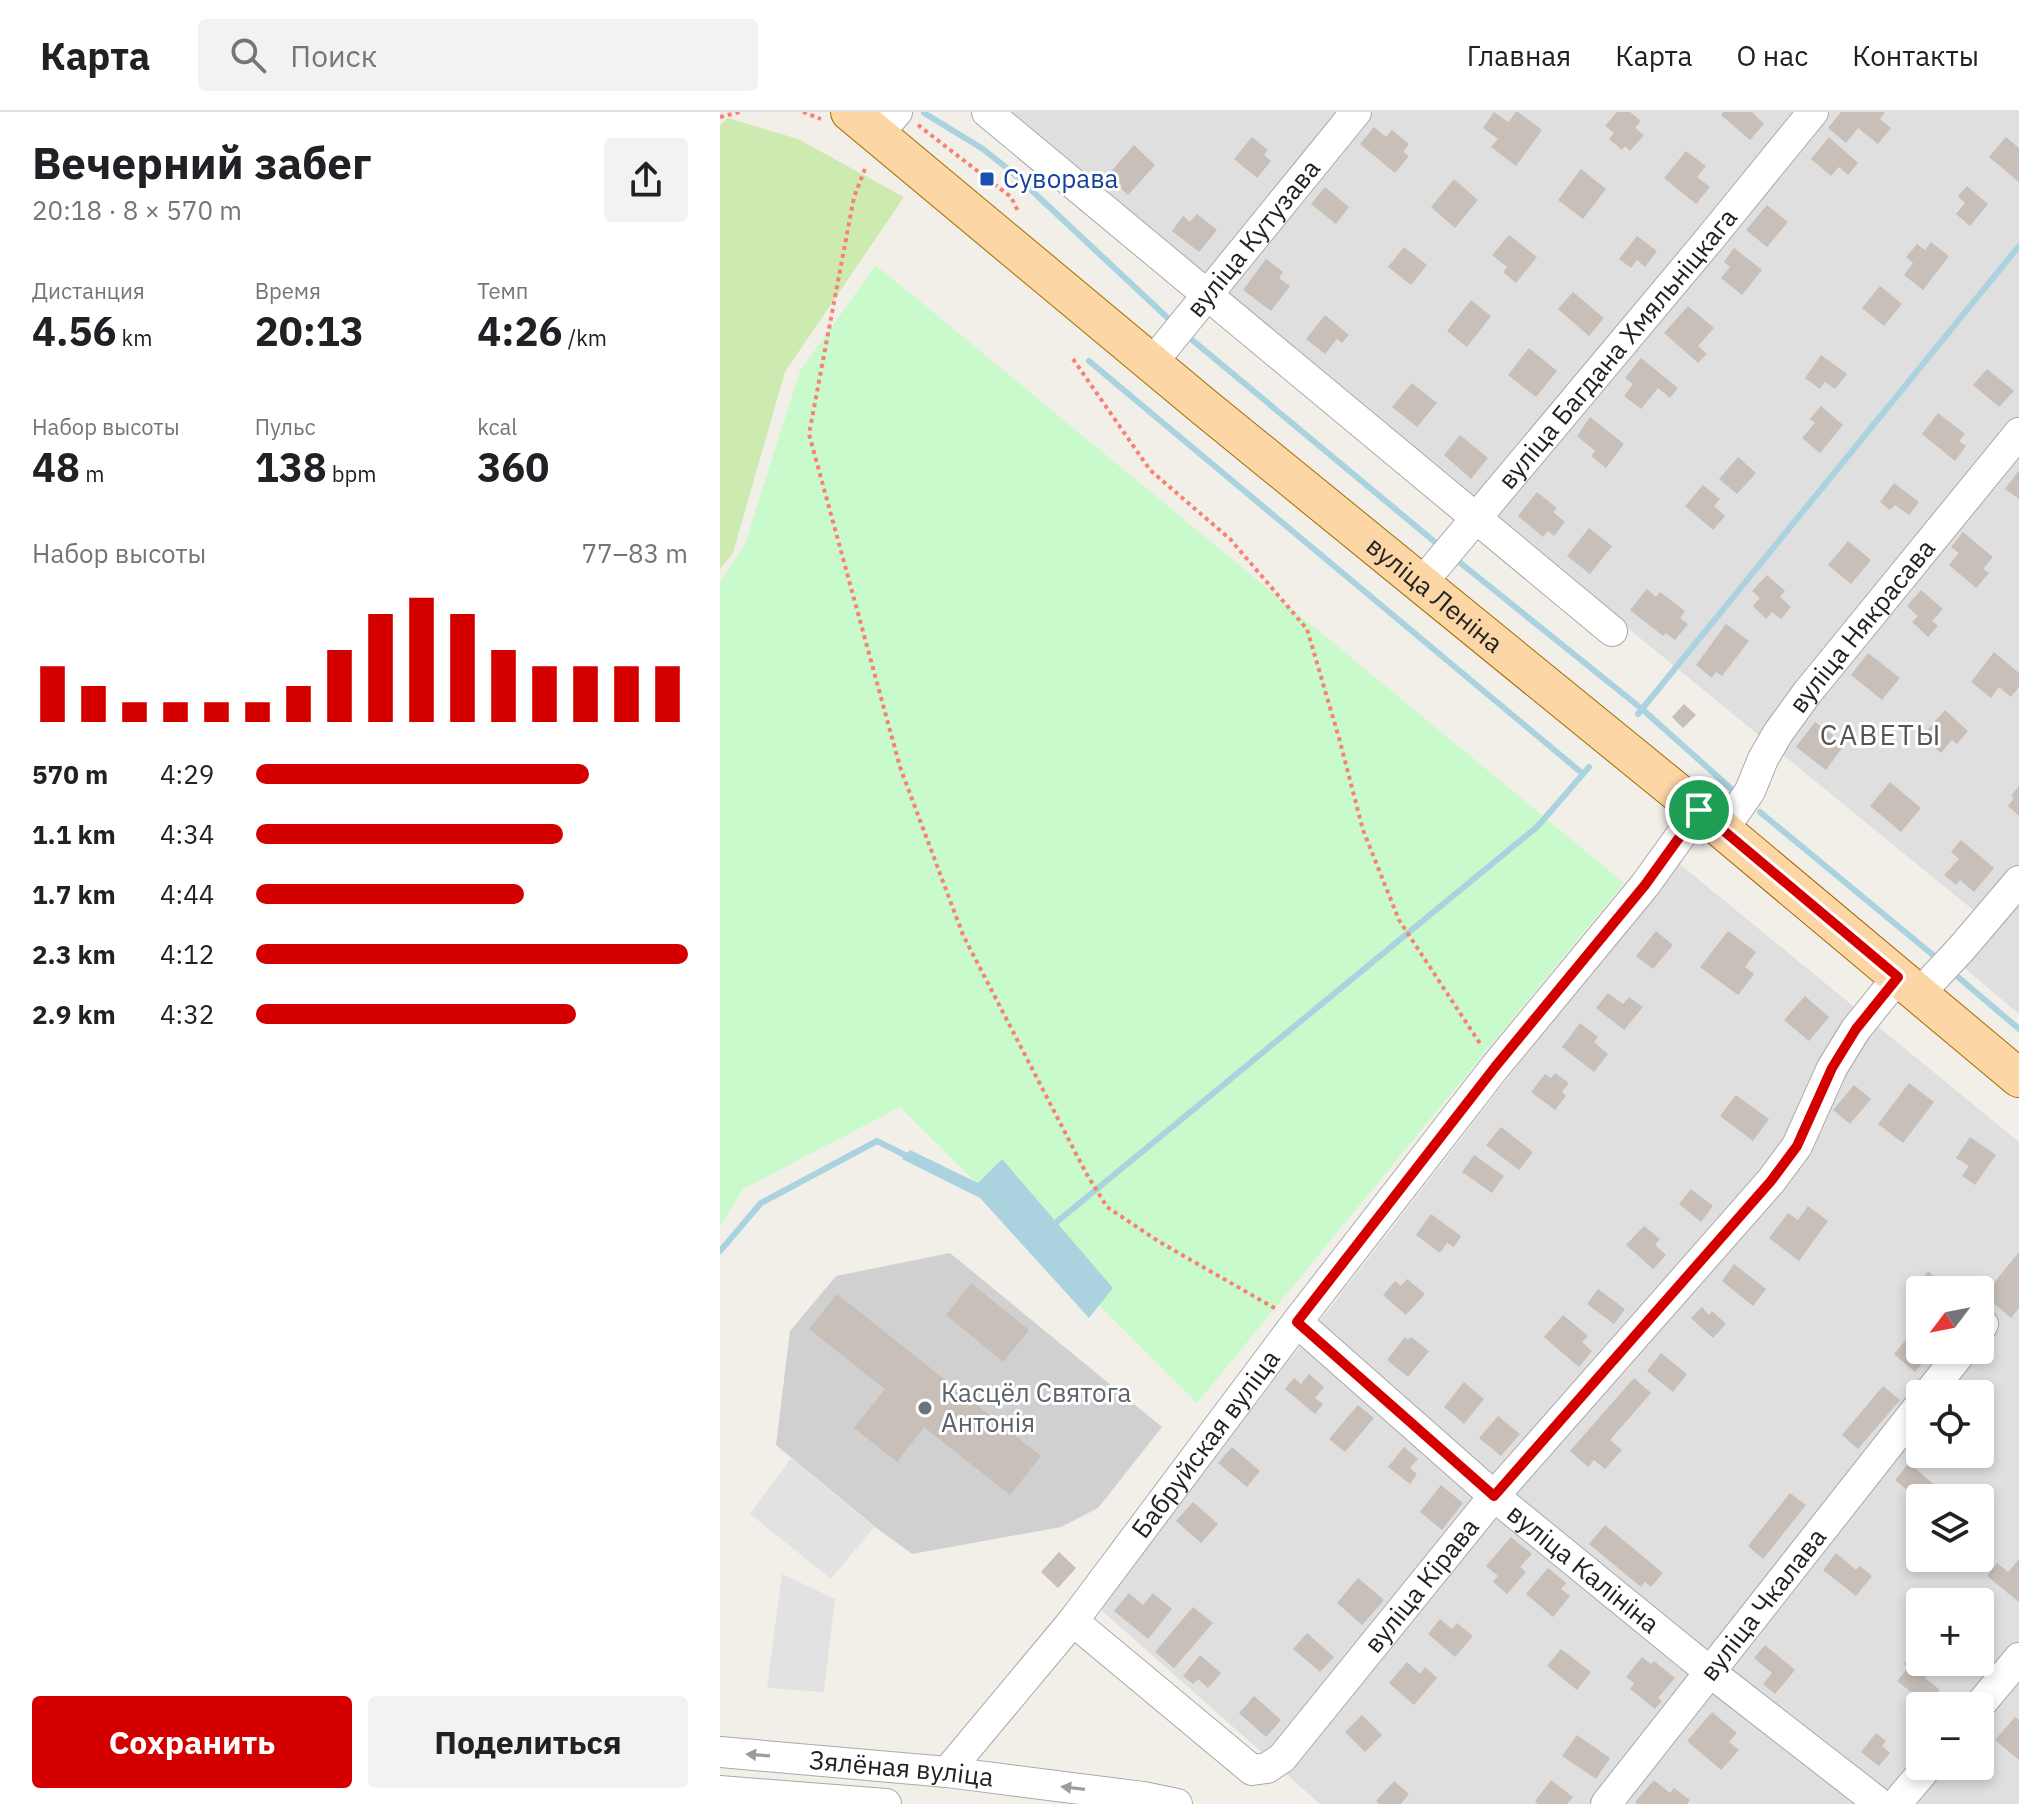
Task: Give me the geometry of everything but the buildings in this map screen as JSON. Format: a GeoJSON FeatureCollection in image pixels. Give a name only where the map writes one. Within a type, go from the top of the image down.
{"type":"FeatureCollection","features":[{"type":"Feature","properties":{"kind":"main road","name":"вуліца Леніна"},"geometry":{"type":"LineString","coordinates":[[873,132],[1420,585],[1711,820],[2019,1078]]}},
{"type":"Feature","properties":{"kind":"street"},"geometry":{"type":"LineString","coordinates":[[987,112],[1612,631]]}},
{"type":"Feature","properties":{"kind":"street","name":"вуліца Кутузава"},"geometry":{"type":"LineString","coordinates":[[1151,364],[1356,112]]}},
{"type":"Feature","properties":{"kind":"street","name":"вуліца Багдана Хмяльніцкага"},"geometry":{"type":"LineString","coordinates":[[1420,585],[1813,112]]}},
{"type":"Feature","properties":{"kind":"street","name":"вуліца Някрасава"},"geometry":{"type":"LineString","coordinates":[[1711,820],[1750,791],[1778,733],[1807,693],[2019,433]]}},
{"type":"Feature","properties":{"kind":"street","name":"Бабруйская вуліца"},"geometry":{"type":"LineString","coordinates":[[947,1772],[1073,1621],[1297,1322],[1495,1067],[1645,885],[1711,820]]}},
{"type":"Feature","properties":{"kind":"street","name":"вуліца Кірава"},"geometry":{"type":"LineString","coordinates":[[1073,1621],[1252,1770],[1267,1768],[1282,1758],[1494,1496],[1771,1181],[1797,1146],[1832,1068],[1856,1029],[1908,986],[1961,949],[2019,881]]}},
{"type":"Feature","properties":{"kind":"street","name":"вуліца Калініна"},"geometry":{"type":"LineString","coordinates":[[1297,1322],[1494,1496],[1710,1672],[1880,1804]]}},
{"type":"Feature","properties":{"kind":"street"},"geometry":{"type":"LineString","coordinates":[[1939,1380],[1952,1364]]}},
{"type":"Feature","properties":{"kind":"street","name":"вуліца Чкалава"},"geometry":{"type":"LineString","coordinates":[[1606,1804],[1906,1423]]}},
{"type":"Feature","properties":{"kind":"street"},"geometry":{"type":"LineString","coordinates":[[1991,1692],[2019,1658]]}},
{"type":"Feature","properties":{"kind":"street","name":"Зялёная вуліца"},"geometry":{"type":"LineString","coordinates":[[720,1752],[947,1772],[1177,1804]]}},
{"type":"Feature","properties":{"kind":"street"},"geometry":{"type":"LineString","coordinates":[[1896,1804],[1916,1780]]}},
{"type":"Feature","properties":{"kind":"street","name":"Зялёная вуліца"},"geometry":{"type":"LineString","coordinates":[[720,1791],[886,1804]]}},
{"type":"Feature","properties":{"kind":"path"},"geometry":{"type":"LineString","coordinates":[[720,117],[740,112]]}},
{"type":"Feature","properties":{"kind":"path"},"geometry":{"type":"LineString","coordinates":[[873,132],[854,197],[809,434],[900,767],[963,935],[1086,1173],[1107,1207],[1158,1241],[1297,1322]]}},
{"type":"Feature","properties":{"kind":"path"},"geometry":{"type":"LineString","coordinates":[[1073,359],[1150,470],[1230,539],[1307,629],[1363,830],[1399,920],[1495,1067]]}},
{"type":"Feature","properties":{"kind":"shaded area"},"geometry":{"type":"Polygon","coordinates":[[[996,112],[2019,112],[2019,1014],[1961,965],[1995,928],[996,112]]]}},
{"type":"Feature","properties":{"kind":"shaded area"},"geometry":{"type":"Polygon","coordinates":[[[1676,861],[2019,1142],[2019,1804],[1320,1804],[1100,1609],[1676,861]]]}},
{"type":"Feature","properties":{"kind":"shaded area"},"geometry":{"type":"Polygon","coordinates":[[[950,1253],[1162,1427],[1098,1508],[1061,1527],[912,1554],[776,1445],[790,1331],[836,1276],[950,1253]]]}},
{"type":"Feature","properties":{"kind":"shaded area"},"geometry":{"type":"Polygon","coordinates":[[[791,1458],[874,1527],[831,1579],[750,1514],[791,1458]]]}},
{"type":"Feature","properties":{"kind":"shaded area"},"geometry":{"type":"Polygon","coordinates":[[[782,1574],[835,1599],[824,1692],[767,1688],[782,1574]]]}},
{"type":"Feature","properties":{"kind":"green space"},"geometry":{"type":"Polygon","coordinates":[[[728,118],[798,139],[904,197],[785,372],[733,553],[720,569],[720,125],[728,118]]]}},
{"type":"Feature","properties":{"kind":"green space"},"geometry":{"type":"Polygon","coordinates":[[[876,265],[1624,883],[1197,1403],[900,1107],[743,1189],[720,1227],[720,582],[745,544],[800,371],[876,265]]]}},
{"type":"Feature","properties":{"kind":"water"},"geometry":{"type":"Polygon","coordinates":[[[910,1150],[978,1183],[1002,1159],[1113,1288],[1089,1318],[980,1198],[902,1159],[910,1150]]]}},
{"type":"Feature","properties":{"kind":"waterway"},"geometry":{"type":"LineString","coordinates":[[924,113],[983,149],[1013,173],[1171,321]]}},
{"type":"Feature","properties":{"kind":"waterway"},"geometry":{"type":"LineString","coordinates":[[1638,714],[2019,246]]}},
{"type":"Feature","properties":{"kind":"waterway"},"geometry":{"type":"LineString","coordinates":[[1191,339],[1436,543]]}},
{"type":"Feature","properties":{"kind":"waterway"},"geometry":{"type":"LineString","coordinates":[[1089,361],[1583,774]]}},
{"type":"Feature","properties":{"kind":"waterway"},"geometry":{"type":"LineString","coordinates":[[1458,561],[1642,709],[1736,793]]}},
{"type":"Feature","properties":{"kind":"waterway"},"geometry":{"type":"LineString","coordinates":[[1053,1225],[1538,826],[1589,767]]}},
{"type":"Feature","properties":{"kind":"waterway"},"geometry":{"type":"LineString","coordinates":[[1760,812],[1933,955]]}},
{"type":"Feature","properties":{"kind":"waterway"},"geometry":{"type":"LineString","coordinates":[[1958,977],[2019,1029]]}},
{"type":"Feature","properties":{"kind":"waterway"},"geometry":{"type":"LineString","coordinates":[[720,1251],[761,1203],[877,1141],[911,1158]]}},
{"type":"Feature","properties":{"kind":"place","name":"Суворава"},"geometry":{"type":"Point","coordinates":[987,179]}},
{"type":"Feature","properties":{"kind":"place","name":"Касцёл Святога Антонія"},"geometry":{"type":"Point","coordinates":[925,1408]}},
{"type":"Feature","properties":{"kind":"district","name":"САВЕТЫ"},"geometry":{"type":"Point","coordinates":[1881,735]}},
{"type":"Feature","properties":{"kind":"route"},"geometry":{"type":"LineString","coordinates":[[1699,810],[1898,977],[1856,1029],[1832,1068],[1797,1146],[1771,1181],[1494,1496],[1297,1322],[1495,1067],[1645,885],[1699,810]]}}]}
